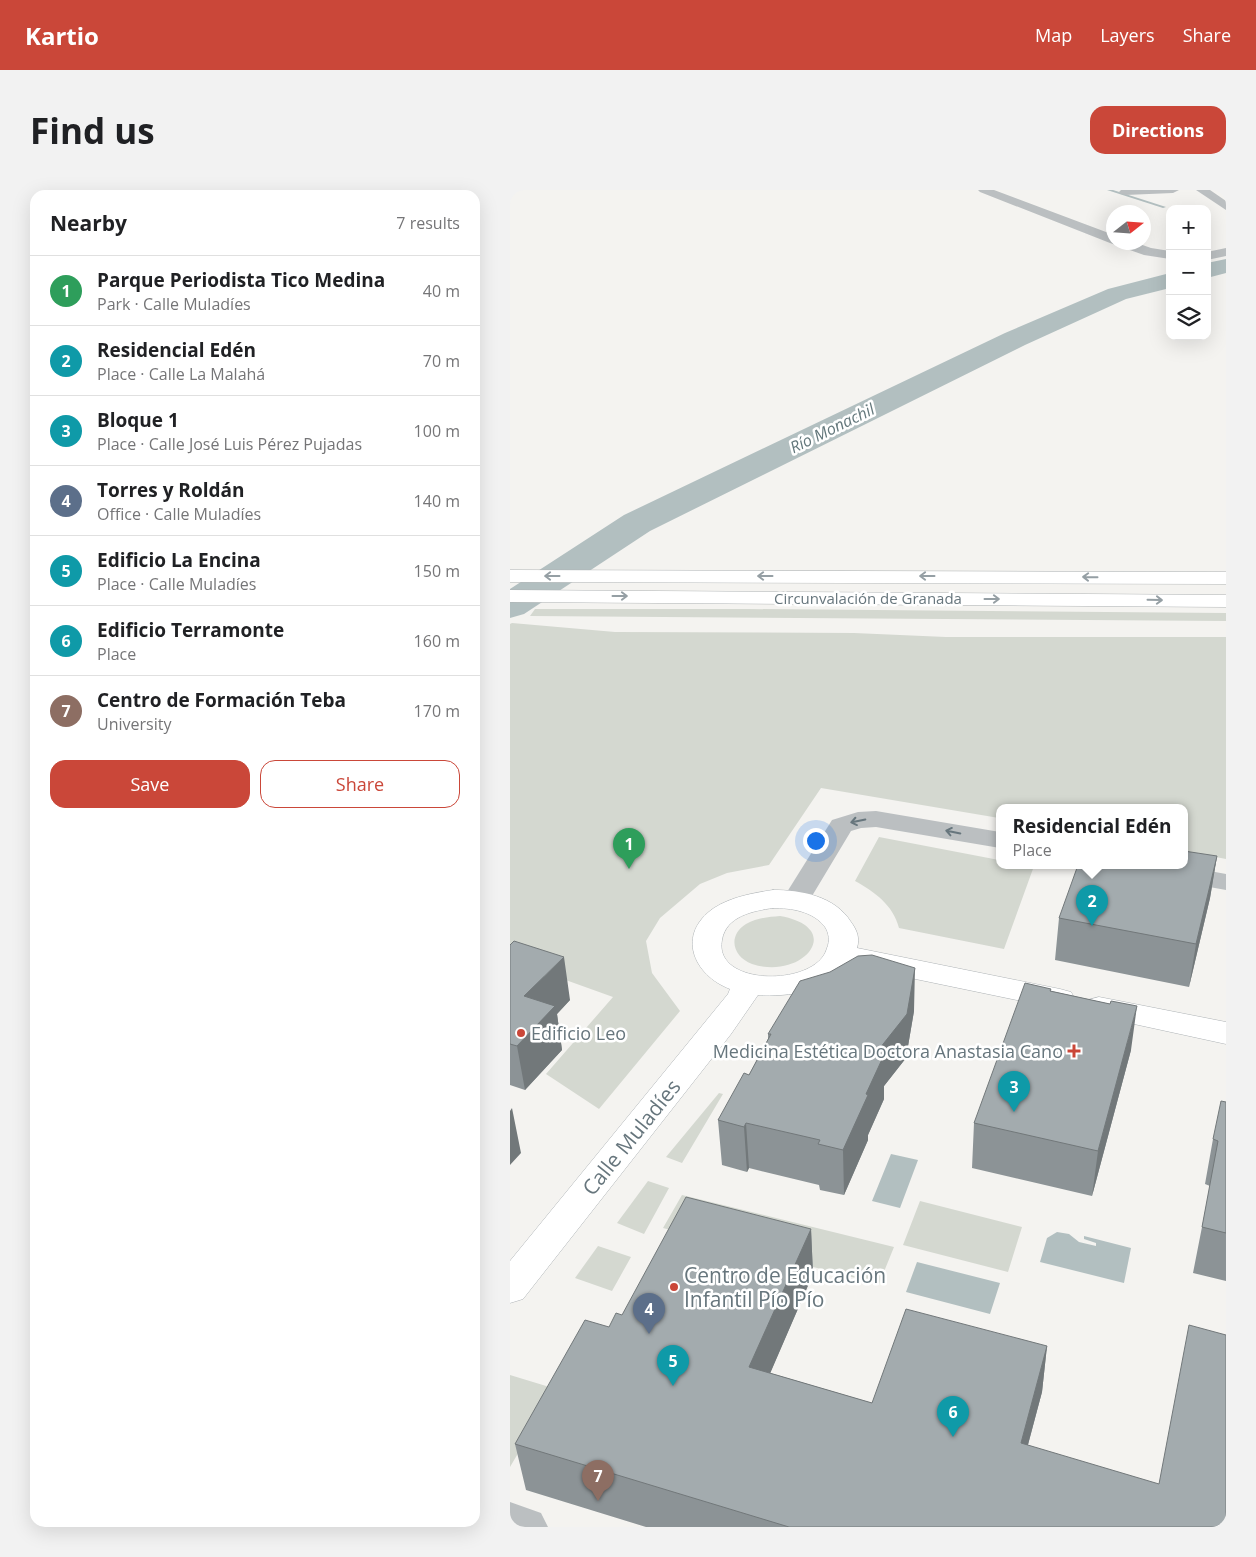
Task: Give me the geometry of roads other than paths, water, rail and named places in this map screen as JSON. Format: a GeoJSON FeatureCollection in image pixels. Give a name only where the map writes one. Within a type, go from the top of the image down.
{"type":"FeatureCollection","features":[{"type":"Feature","properties":{"kind":"main road","name":"Circunvalación de Granada"},"geometry":{"type":"LineString","coordinates":[[510,576],[1226,578]]}},
{"type":"Feature","properties":{"kind":"main road","name":"Circunvalación de Granada"},"geometry":{"type":"LineString","coordinates":[[510,596],[1226,601]]}},
{"type":"Feature","properties":{"kind":"main road"},"geometry":{"type":"LineString","coordinates":[[773,899],[796,900],[822,910],[830,915],[840,926],[844,940],[841,954],[830,967],[814,978],[793,984],[770,986],[747,984],[726,975],[712,963],[705,948],[707,933],[716,920],[732,909],[752,902],[773,899]]}},
{"type":"Feature","properties":{"kind":"main road"},"geometry":{"type":"LineString","coordinates":[[841,954],[1226,1033]]}},
{"type":"Feature","properties":{"kind":"main road","name":"Calle Muladíes"},"geometry":{"type":"LineString","coordinates":[[510,1288],[742,998],[747,984]]}},
{"type":"Feature","properties":{"kind":"street"},"geometry":{"type":"LineString","coordinates":[[984,190],[1106,237]]}},
{"type":"Feature","properties":{"kind":"street"},"geometry":{"type":"LineString","coordinates":[[1125,192],[1173,190]]}},
{"type":"Feature","properties":{"kind":"street"},"geometry":{"type":"LineString","coordinates":[[1202,190],[1226,206]]}},
{"type":"Feature","properties":{"kind":"street"},"geometry":{"type":"LineString","coordinates":[[1143,250],[1166,254]]}},
{"type":"Feature","properties":{"kind":"street"},"geometry":{"type":"LineString","coordinates":[[1211,255],[1226,252]]}},
{"type":"Feature","properties":{"kind":"street"},"geometry":{"type":"LineString","coordinates":[[796,900],[841,826],[858,820],[876,818],[996,839]]}},
{"type":"Feature","properties":{"kind":"street"},"geometry":{"type":"LineString","coordinates":[[1154,869],[1226,882]]}},
{"type":"Feature","properties":{"kind":"street"},"geometry":{"type":"LineString","coordinates":[[510,1522],[526,1527]]}},
{"type":"Feature","properties":{"kind":"waterway"},"geometry":{"type":"LineString","coordinates":[[1109,190],[1164,207]]}},
{"type":"Feature","properties":{"kind":"waterway","name":"Río Monachil"},"geometry":{"type":"LineString","coordinates":[[1211,270],[1226,266]]}},
{"type":"Feature","properties":{"kind":"waterway","name":"Río Monachil"},"geometry":{"type":"LineString","coordinates":[[510,606],[637,523],[1015,339],[1117,294],[1166,281]]}},
{"type":"Feature","properties":{"kind":"place","name":"Parque Periodista Tico Medina"},"geometry":{"type":"Point","coordinates":[629,869]}},
{"type":"Feature","properties":{"kind":"place","name":"Residencial Edén"},"geometry":{"type":"Point","coordinates":[1092,926]}},
{"type":"Feature","properties":{"kind":"place","name":"Edificio Leo"},"geometry":{"type":"Point","coordinates":[521,1033]}},
{"type":"Feature","properties":{"kind":"place","name":"Medicina Estética Doctora Anastasia Cano"},"geometry":{"type":"Point","coordinates":[1074,1051]}},
{"type":"Feature","properties":{"kind":"place","name":"Bloque 1"},"geometry":{"type":"Point","coordinates":[1014,1112]}},
{"type":"Feature","properties":{"kind":"place","name":"Centro de Educación Infantil Pío Pío"},"geometry":{"type":"Point","coordinates":[674,1287]}},
{"type":"Feature","properties":{"kind":"place","name":"Torres y Roldán"},"geometry":{"type":"Point","coordinates":[649,1334]}},
{"type":"Feature","properties":{"kind":"place","name":"Edificio La Encina"},"geometry":{"type":"Point","coordinates":[673,1386]}},
{"type":"Feature","properties":{"kind":"place","name":"Edificio Terramonte"},"geometry":{"type":"Point","coordinates":[953,1437]}},
{"type":"Feature","properties":{"kind":"place","name":"Centro de Formación Teba"},"geometry":{"type":"Point","coordinates":[598,1501]}}]}
